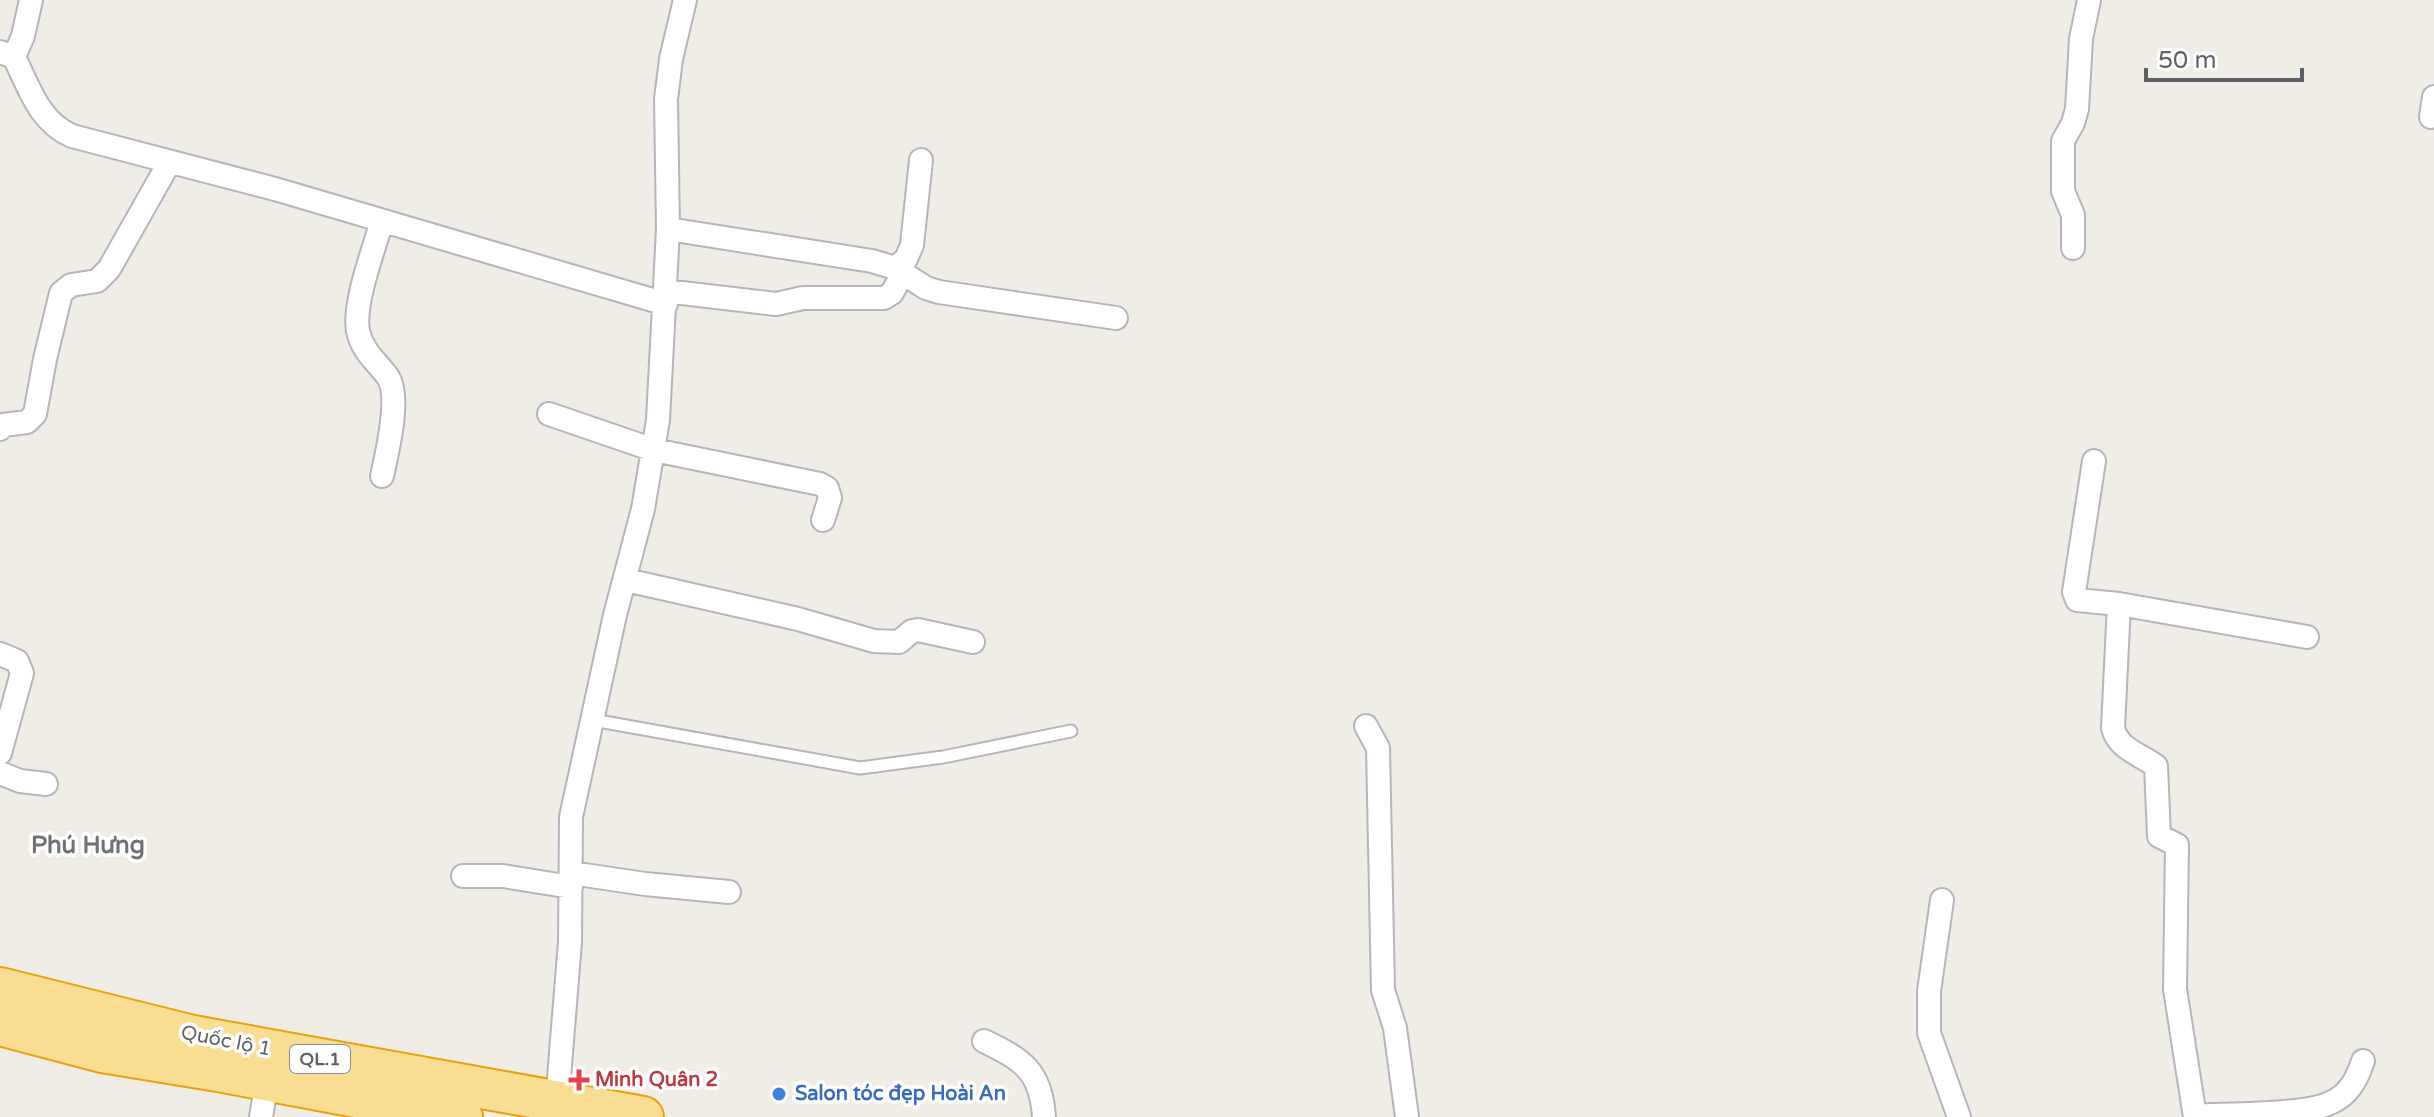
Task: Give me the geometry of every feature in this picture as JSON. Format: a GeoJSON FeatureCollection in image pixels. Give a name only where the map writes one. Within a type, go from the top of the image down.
{"type":"FeatureCollection","features":[{"type":"Feature","properties":{"kind":"highway","name":"Quốc lộ 1"},"geometry":{"type":"LineString","coordinates":[[0,988],[193,1036],[643,1117]]}},
{"type":"Feature","properties":{"kind":"highway","name":"Quốc lộ 1"},"geometry":{"type":"LineString","coordinates":[[0,1025],[264,1099],[462,1117]]}},
{"type":"Feature","properties":{"kind":"street"},"geometry":{"type":"LineString","coordinates":[[31,0],[23,36],[7,54],[44,116],[60,131],[82,140],[275,189],[665,298],[776,304],[803,298],[884,298],[892,293],[912,245],[921,160]]}},
{"type":"Feature","properties":{"kind":"street"},"geometry":{"type":"LineString","coordinates":[[557,1102],[569,961],[571,817],[654,450],[662,380],[668,229],[666,99],[671,59],[685,0]]}},
{"type":"Feature","properties":{"kind":"street"},"geometry":{"type":"LineString","coordinates":[[2073,248],[2073,215],[2063,191],[2063,141],[2077,109],[2081,39],[2089,0]]}},
{"type":"Feature","properties":{"kind":"street"},"geometry":{"type":"LineString","coordinates":[[0,429],[3,425],[27,422],[35,414],[61,293],[71,285],[97,281],[109,269],[169,163]]}},
{"type":"Feature","properties":{"kind":"street"},"geometry":{"type":"LineString","coordinates":[[382,221],[357,317],[361,341],[390,379],[392,388],[393,410],[382,476]]}},
{"type":"Feature","properties":{"kind":"street"},"geometry":{"type":"LineString","coordinates":[[668,229],[858,258],[899,270],[926,288],[939,292],[1116,318]]}},
{"type":"Feature","properties":{"kind":"street"},"geometry":{"type":"LineString","coordinates":[[549,414],[654,450],[820,484],[827,488],[830,498],[823,520]]}},
{"type":"Feature","properties":{"kind":"street"},"geometry":{"type":"LineString","coordinates":[[2094,461],[2074,592],[2077,600],[2119,604],[2307,637]]}},
{"type":"Feature","properties":{"kind":"street"},"geometry":{"type":"LineString","coordinates":[[626,580],[798,619],[874,641],[899,642],[918,630],[973,642]]}},
{"type":"Feature","properties":{"kind":"street"},"geometry":{"type":"LineString","coordinates":[[2119,604],[2113,728],[2126,748],[2156,766],[2159,836],[2177,845],[2175,989],[2195,1116],[2328,1105],[2345,1094],[2357,1079],[2363,1061]]}},
{"type":"Feature","properties":{"kind":"street"},"geometry":{"type":"LineString","coordinates":[[0,654],[17,661],[22,673],[0,753]]}},
{"type":"Feature","properties":{"kind":"street"},"geometry":{"type":"LineString","coordinates":[[1366,726],[1378,748],[1383,990],[1395,1028],[1407,1117]]}},
{"type":"Feature","properties":{"kind":"street"},"geometry":{"type":"LineString","coordinates":[[0,773],[20,781],[46,784]]}},
{"type":"Feature","properties":{"kind":"street"},"geometry":{"type":"LineString","coordinates":[[463,876],[645,884],[729,892]]}},
{"type":"Feature","properties":{"kind":"street"},"geometry":{"type":"LineString","coordinates":[[1942,900],[1929,991],[1929,1033],[1959,1117]]}},
{"type":"Feature","properties":{"kind":"street"},"geometry":{"type":"LineString","coordinates":[[984,1041],[1015,1056],[1026,1068],[1043,1092],[1044,1117]]}},
{"type":"Feature","properties":{"kind":"lane"},"geometry":{"type":"LineString","coordinates":[[593,720],[860,768],[943,757],[1071,731]]}},
{"type":"Feature","properties":{"kind":"place","name":"Minh Quân 2"},"geometry":{"type":"Point","coordinates":[579,1080]}},
{"type":"Feature","properties":{"kind":"place","name":"Salon tóc đẹp Hoài An"},"geometry":{"type":"Point","coordinates":[779,1094]}},
{"type":"Feature","properties":{"kind":"district","name":"Phú Hưng"},"geometry":{"type":"Point","coordinates":[88,845]}}]}
